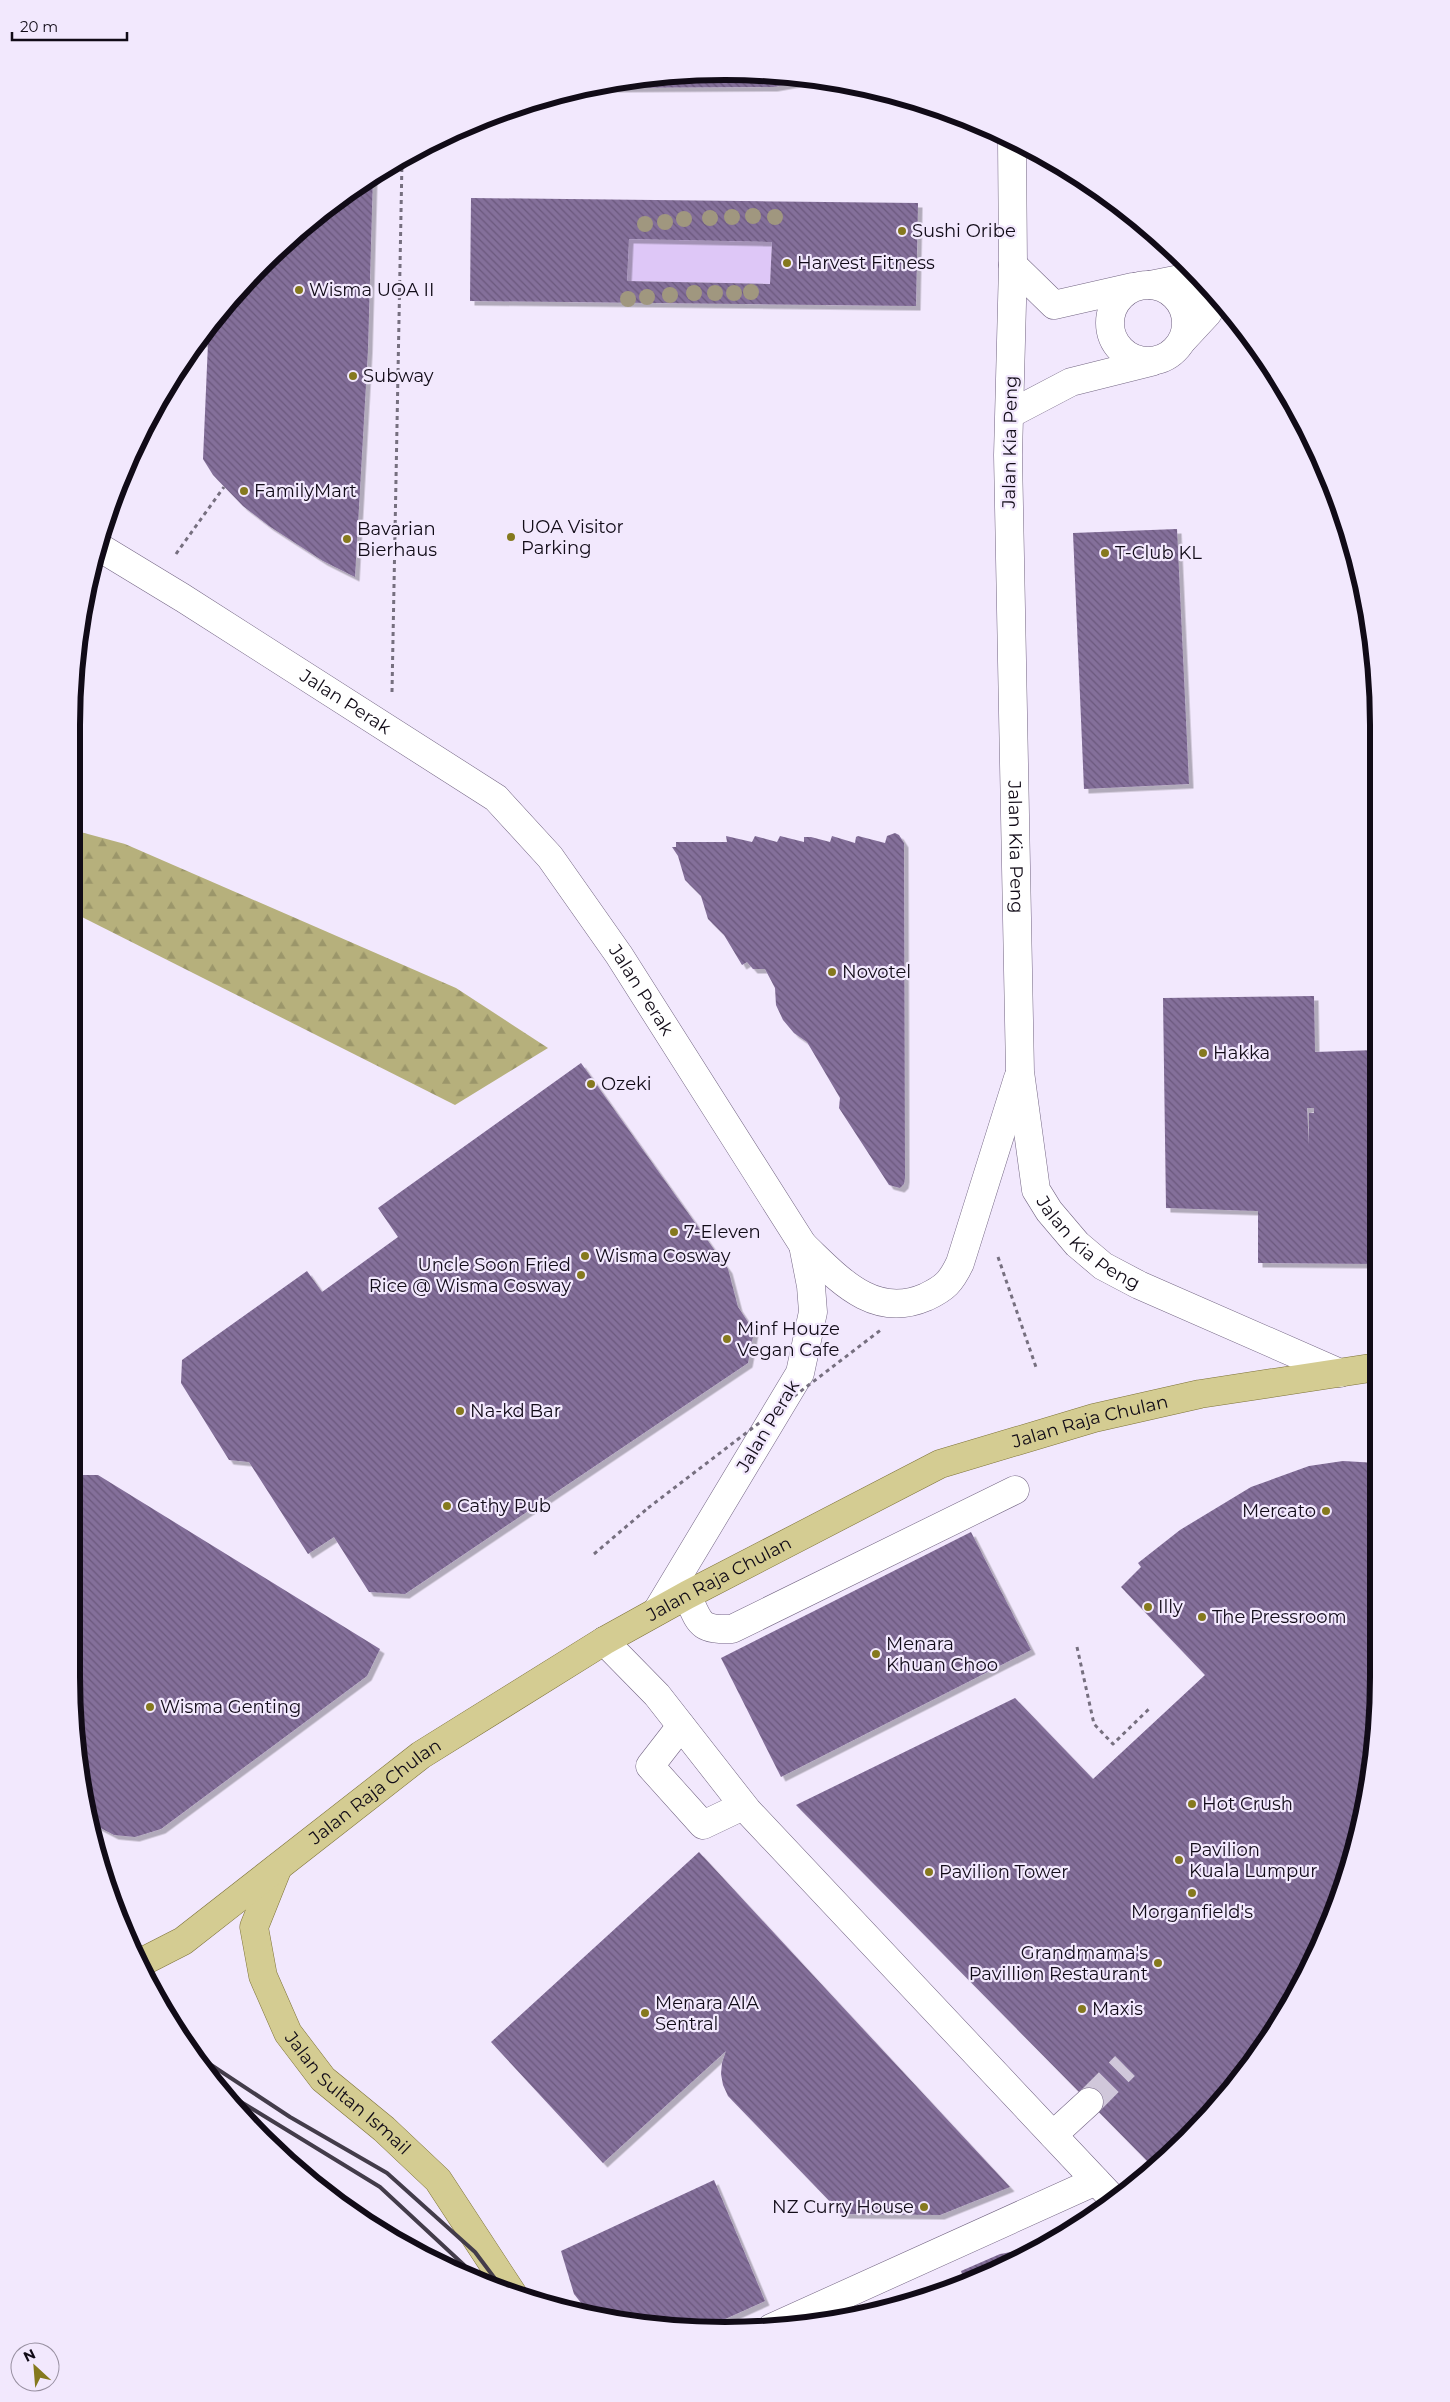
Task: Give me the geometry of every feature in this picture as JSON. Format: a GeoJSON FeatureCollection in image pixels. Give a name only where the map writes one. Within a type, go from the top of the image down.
{"type":"FeatureCollection","features":[{"type":"Feature","properties":{"kind":"main road","name":"Jalan Raja Chulan"},"geometry":{"type":"LineString","coordinates":[[146,1960],[183,1941],[421,1755],[604,1641],[657,1611],[940,1464],[1035,1434],[1200,1394],[1370,1368]]}},
{"type":"Feature","properties":{"kind":"main road","name":"Jalan Sultan Ismail"},"geometry":{"type":"LineString","coordinates":[[279,1866],[254,1927],[263,1976],[288,2033],[323,2079],[384,2129],[438,2180],[506,2283]]}},
{"type":"Feature","properties":{"kind":"street","name":"Jalan Kia Peng"},"geometry":{"type":"LineString","coordinates":[[1012,148],[1013,265],[1008,455],[1020,1072],[1036,1190],[1050,1211],[1077,1244],[1103,1266],[1139,1285],[1340,1373]]}},
{"type":"Feature","properties":{"kind":"street"},"geometry":{"type":"LineString","coordinates":[[1010,414],[1071,382],[1163,358],[1174,351],[1182,341],[1186,316],[1181,304],[1173,294],[1163,287],[1145,285],[1054,305],[1013,265]]}},
{"type":"Feature","properties":{"kind":"street"},"geometry":{"type":"LineString","coordinates":[[1145,285],[1128,290],[1118,298],[1111,310],[1109,322],[1111,335],[1117,347],[1126,355],[1151,362]]}},
{"type":"Feature","properties":{"kind":"street","name":"Jalan Perak"},"geometry":{"type":"LineString","coordinates":[[104,551],[183,598],[496,798],[550,857],[619,955],[803,1245],[811,1286],[813,1312],[800,1373],[657,1611]]}},
{"type":"Feature","properties":{"kind":"street"},"geometry":{"type":"LineString","coordinates":[[803,1245],[850,1288],[876,1301],[899,1305],[928,1296],[952,1281],[960,1263],[1020,1072]]}},
{"type":"Feature","properties":{"kind":"street"},"geometry":{"type":"LineString","coordinates":[[687,1595],[700,1622],[712,1630],[732,1629],[1015,1490]]}},
{"type":"Feature","properties":{"kind":"street"},"geometry":{"type":"LineString","coordinates":[[604,1641],[657,1695],[744,1806],[1109,2195]]}},
{"type":"Feature","properties":{"kind":"street"},"geometry":{"type":"LineString","coordinates":[[681,1726],[650,1766],[704,1825],[744,1806]]}},
{"type":"Feature","properties":{"kind":"street"},"geometry":{"type":"LineString","coordinates":[[1053,2134],[1089,2102]]}},
{"type":"Feature","properties":{"kind":"street"},"geometry":{"type":"LineString","coordinates":[[793,2318],[1096,2180]]}},
{"type":"Feature","properties":{"kind":"path"},"geometry":{"type":"LineString","coordinates":[[392,698],[402,167]]}},
{"type":"Feature","properties":{"kind":"path"},"geometry":{"type":"LineString","coordinates":[[174,556],[224,487]]}},
{"type":"Feature","properties":{"kind":"path"},"geometry":{"type":"LineString","coordinates":[[996,1251],[1037,1370]]}},
{"type":"Feature","properties":{"kind":"path"},"geometry":{"type":"LineString","coordinates":[[594,1554],[648,1508],[882,1329]]}},
{"type":"Feature","properties":{"kind":"path"},"geometry":{"type":"LineString","coordinates":[[1077,1647],[1094,1724],[1113,1744],[1151,1707]]}},
{"type":"Feature","properties":{"kind":"green space"},"geometry":{"type":"Polygon","coordinates":[[[80,832],[125,844],[456,988],[548,1048],[455,1105],[80,916],[80,832]]]}},
{"type":"Feature","properties":{"kind":"shaded area"},"geometry":{"type":"Polygon","coordinates":[[[629,239],[772,242],[770,284],[627,281],[629,239]]]}},
{"type":"Feature","properties":{"kind":"building"},"geometry":{"type":"Polygon","coordinates":[[[683,81],[767,81],[791,84],[773,87],[629,88],[683,81]]]}},
{"type":"Feature","properties":{"kind":"building"},"geometry":{"type":"Polygon","coordinates":[[[373,185],[368,349],[355,577],[323,561],[269,526],[243,506],[213,475],[203,459],[208,343],[206,343],[213,332],[269,269],[332,213],[373,185]]]}},
{"type":"Feature","properties":{"kind":"building"},"geometry":{"type":"Polygon","coordinates":[[[471,198],[918,203],[916,306],[470,301],[471,198]],[[629,239],[627,281],[770,284],[772,242],[629,239]]]}},
{"type":"Feature","properties":{"kind":"building"},"geometry":{"type":"Polygon","coordinates":[[[1177,529],[1189,784],[1084,789],[1073,533],[1177,529]]]}},
{"type":"Feature","properties":{"kind":"building"},"geometry":{"type":"Polygon","coordinates":[[[895,833],[899,835],[904,843],[905,1178],[904,1184],[900,1188],[889,1185],[839,1108],[840,1098],[807,1042],[794,1033],[783,1020],[776,1005],[775,988],[765,969],[753,969],[747,962],[742,965],[724,935],[708,919],[701,896],[685,880],[678,856],[672,847],[676,847],[676,842],[727,842],[726,836],[752,842],[755,836],[777,842],[780,836],[804,842],[804,837],[811,837],[830,842],[832,836],[855,843],[858,836],[885,843],[887,836],[895,833]]]}},
{"type":"Feature","properties":{"kind":"building"},"geometry":{"type":"Polygon","coordinates":[[[1314,996],[1315,1052],[1370,1050],[1370,1264],[1258,1263],[1258,1211],[1166,1208],[1163,998],[1314,996]],[[1307,1108],[1309,1145],[1309,1113],[1314,1113],[1314,1108],[1307,1108]]]}},
{"type":"Feature","properties":{"kind":"building"},"geometry":{"type":"Polygon","coordinates":[[[581,1063],[728,1269],[738,1307],[754,1331],[748,1363],[405,1594],[369,1592],[334,1537],[308,1554],[249,1462],[229,1460],[181,1383],[182,1360],[307,1271],[322,1292],[398,1237],[378,1208],[581,1063]]]}},
{"type":"Feature","properties":{"kind":"building"},"geometry":{"type":"Polygon","coordinates":[[[1343,1461],[1370,1463],[1369,1719],[1358,1803],[1336,1884],[1321,1924],[1284,2000],[1237,2070],[1181,2133],[1149,2163],[796,1805],[1015,1698],[1093,1779],[1205,1675],[1121,1587],[1141,1567],[1138,1563],[1180,1530],[1251,1487],[1309,1466],[1343,1461]]]}},
{"type":"Feature","properties":{"kind":"building"},"geometry":{"type":"Polygon","coordinates":[[[98,1475],[380,1649],[367,1676],[161,1829],[135,1837],[114,1835],[98,1827],[92,1803],[81,1719],[80,1476],[98,1475]]]}},
{"type":"Feature","properties":{"kind":"building","name":"Menara Khuan Choo"},"geometry":{"type":"Polygon","coordinates":[[[971,1532],[1031,1650],[781,1777],[721,1658],[971,1532]]]}},
{"type":"Feature","properties":{"kind":"building"},"geometry":{"type":"Polygon","coordinates":[[[699,1852],[1010,2187],[940,2215],[842,2214],[728,2096],[721,2074],[726,2051],[603,2163],[491,2042],[699,1852]]]}},
{"type":"Feature","properties":{"kind":"building"},"geometry":{"type":"Polygon","coordinates":[[[714,2180],[765,2301],[719,2322],[683,2321],[584,2306],[574,2294],[561,2251],[714,2180]]]}},
{"type":"Feature","properties":{"kind":"building"},"geometry":{"type":"Polygon","coordinates":[[[1019,2250],[963,2276],[961,2271],[1000,2254],[1019,2250]]]}},
{"type":"Feature","properties":{"kind":"tunnel"},"geometry":{"type":"LineString","coordinates":[[1089,2102],[1125,2066]]}},
{"type":"Feature","properties":{"kind":"railway"},"geometry":{"type":"LineString","coordinates":[[208,2063],[290,2117],[387,2173],[475,2252],[496,2280]]}},
{"type":"Feature","properties":{"kind":"railway"},"geometry":{"type":"LineString","coordinates":[[239,2101],[380,2187],[466,2267]]}},
{"type":"Feature","properties":{"kind":"place","name":"Sushi Oribe"},"geometry":{"type":"Point","coordinates":[902,231]}},
{"type":"Feature","properties":{"kind":"place","name":"Harvest Fitness"},"geometry":{"type":"Point","coordinates":[787,263]}},
{"type":"Feature","properties":{"kind":"place","name":"Wisma UOA II"},"geometry":{"type":"Point","coordinates":[299,290]}},
{"type":"Feature","properties":{"kind":"place","name":"Subway"},"geometry":{"type":"Point","coordinates":[353,376]}},
{"type":"Feature","properties":{"kind":"place","name":"FamilyMart"},"geometry":{"type":"Point","coordinates":[244,491]}},
{"type":"Feature","properties":{"kind":"place","name":"UOA Visitor Parking"},"geometry":{"type":"Point","coordinates":[511,537]}},
{"type":"Feature","properties":{"kind":"place","name":"Bavarian Bierhaus"},"geometry":{"type":"Point","coordinates":[347,539]}},
{"type":"Feature","properties":{"kind":"place","name":"T-Club KL"},"geometry":{"type":"Point","coordinates":[1105,553]}},
{"type":"Feature","properties":{"kind":"place","name":"Novotel"},"geometry":{"type":"Point","coordinates":[832,972]}},
{"type":"Feature","properties":{"kind":"place","name":"Hakka"},"geometry":{"type":"Point","coordinates":[1203,1053]}},
{"type":"Feature","properties":{"kind":"place","name":"Ozeki"},"geometry":{"type":"Point","coordinates":[591,1084]}},
{"type":"Feature","properties":{"kind":"place","name":"7-Eleven"},"geometry":{"type":"Point","coordinates":[674,1232]}},
{"type":"Feature","properties":{"kind":"place","name":"Wisma Cosway"},"geometry":{"type":"Point","coordinates":[585,1256]}},
{"type":"Feature","properties":{"kind":"place","name":"Uncle Soon Fried Rice @ Wisma Cosway"},"geometry":{"type":"Point","coordinates":[581,1275]}},
{"type":"Feature","properties":{"kind":"place","name":"Minf Houze Vegan Cafe"},"geometry":{"type":"Point","coordinates":[727,1339]}},
{"type":"Feature","properties":{"kind":"place","name":"Na-kd Bar"},"geometry":{"type":"Point","coordinates":[460,1411]}},
{"type":"Feature","properties":{"kind":"place","name":"Cathy Pub"},"geometry":{"type":"Point","coordinates":[447,1506]}},
{"type":"Feature","properties":{"kind":"place","name":"Mercato"},"geometry":{"type":"Point","coordinates":[1326,1511]}},
{"type":"Feature","properties":{"kind":"place","name":"Illy"},"geometry":{"type":"Point","coordinates":[1148,1607]}},
{"type":"Feature","properties":{"kind":"place","name":"The Pressroom"},"geometry":{"type":"Point","coordinates":[1202,1617]}},
{"type":"Feature","properties":{"kind":"place","name":"Menara Khuan Choo"},"geometry":{"type":"Point","coordinates":[876,1654]}},
{"type":"Feature","properties":{"kind":"place","name":"Wisma Genting"},"geometry":{"type":"Point","coordinates":[150,1707]}},
{"type":"Feature","properties":{"kind":"place","name":"Hot Crush"},"geometry":{"type":"Point","coordinates":[1192,1804]}},
{"type":"Feature","properties":{"kind":"place","name":"Pavilion Kuala Lumpur"},"geometry":{"type":"Point","coordinates":[1179,1860]}},
{"type":"Feature","properties":{"kind":"place","name":"Pavilion Tower"},"geometry":{"type":"Point","coordinates":[929,1872]}},
{"type":"Feature","properties":{"kind":"place","name":"Morganfield's"},"geometry":{"type":"Point","coordinates":[1192,1893]}},
{"type":"Feature","properties":{"kind":"place","name":"Grandmama's Pavillion Restaurant"},"geometry":{"type":"Point","coordinates":[1158,1963]}},
{"type":"Feature","properties":{"kind":"place","name":"Maxis"},"geometry":{"type":"Point","coordinates":[1082,2009]}},
{"type":"Feature","properties":{"kind":"place","name":"Menara AIA Sentral"},"geometry":{"type":"Point","coordinates":[645,2013]}},
{"type":"Feature","properties":{"kind":"place","name":"NZ Curry House"},"geometry":{"type":"Point","coordinates":[924,2207]}}]}
